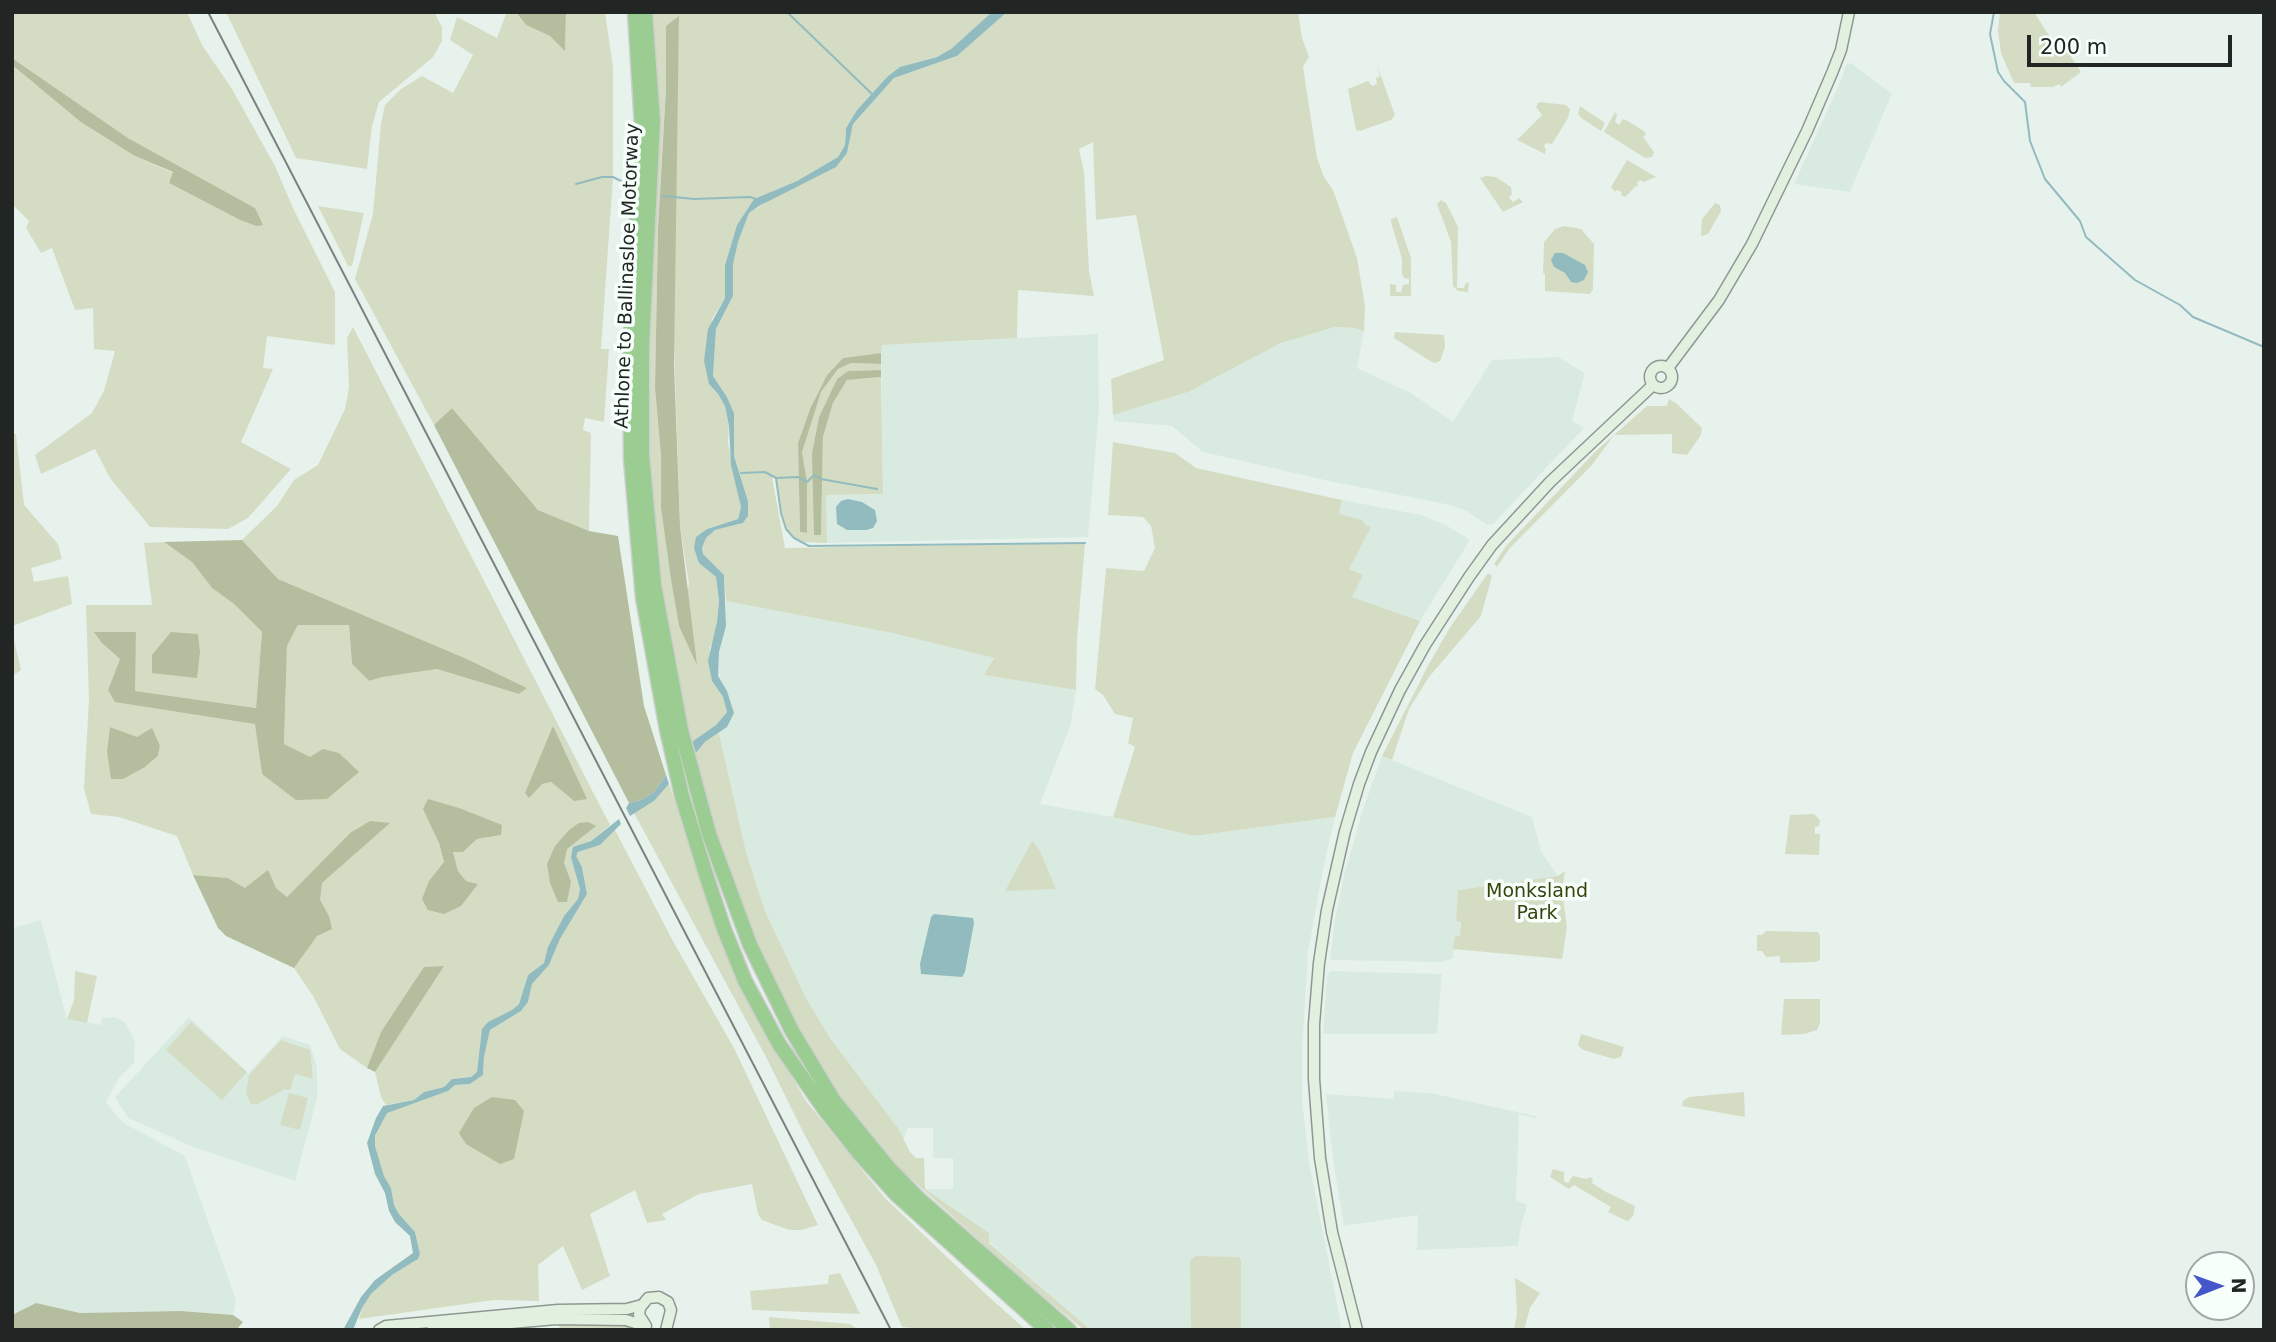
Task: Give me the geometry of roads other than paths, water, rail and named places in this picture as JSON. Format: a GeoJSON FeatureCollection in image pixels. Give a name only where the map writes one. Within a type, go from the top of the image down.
{"type":"FeatureCollection","features":[{"type":"Feature","properties":{"kind":"highway","name":"Athlone to Ballinasloe Motorway"},"geometry":{"type":"LineString","coordinates":[[635,12],[642,126],[630,347],[631,459],[643,598],[664,717],[682,796],[706,875],[745,981],[779,1044],[825,1110],[897,1195],[1047,1330]]}},
{"type":"Feature","properties":{"kind":"highway","name":"Athlone to Ballinasloe Motorway"},"geometry":{"type":"LineString","coordinates":[[645,12],[653,121],[642,345],[642,455],[654,585],[681,730],[709,834],[750,945],[769,986],[798,1042],[834,1101],[867,1143],[919,1199],[1069,1330]]}},
{"type":"Feature","properties":{"kind":"main road"},"geometry":{"type":"LineString","coordinates":[[1357,1330],[1332,1232],[1320,1158],[1314,1065],[1318,975],[1327,910],[1359,784],[1400,690],[1446,610],[1492,545],[1552,480],[1653,385],[1660,388],[1669,385],[1672,374],[1668,368],[1719,300],[1757,234],[1807,131],[1841,50],[1849,12]]}},
{"type":"Feature","properties":{"kind":"main road"},"geometry":{"type":"LineString","coordinates":[[379,1330],[386,1326],[558,1310],[627,1309],[642,1305],[653,1297],[664,1299],[671,1310],[670,1320],[666,1327],[661,1329],[648,1328],[626,1320],[556,1319],[432,1330]]}},
{"type":"Feature","properties":{"kind":"main road"},"geometry":{"type":"LineString","coordinates":[[642,1305],[639,1315],[648,1328]]}},
{"type":"Feature","properties":{"kind":"water"},"geometry":{"type":"Polygon","coordinates":[[[992,12],[1007,12],[957,56],[894,78],[853,124],[847,153],[836,167],[749,213],[733,265],[733,296],[716,329],[713,376],[734,413],[734,456],[748,501],[748,516],[743,523],[715,530],[706,538],[702,548],[703,554],[724,575],[726,626],[719,652],[718,676],[727,691],[734,713],[727,727],[705,742],[695,754],[690,743],[716,725],[727,712],[723,697],[712,681],[708,661],[719,601],[716,577],[699,563],[694,548],[696,537],[707,529],[738,519],[741,507],[731,465],[725,406],[709,384],[704,361],[708,329],[725,298],[725,265],[737,225],[754,199],[797,181],[838,157],[845,145],[846,128],[857,110],[887,77],[900,67],[937,57],[951,49],[992,12]]]}},
{"type":"Feature","properties":{"kind":"water"},"geometry":{"type":"Polygon","coordinates":[[[1555,253],[1563,253],[1585,265],[1588,272],[1584,280],[1571,282],[1565,273],[1554,267],[1551,260],[1555,253]]]}},
{"type":"Feature","properties":{"kind":"water"},"geometry":{"type":"Polygon","coordinates":[[[848,499],[862,502],[875,510],[877,521],[873,528],[847,530],[837,524],[836,507],[841,501],[848,499]]]}},
{"type":"Feature","properties":{"kind":"water"},"geometry":{"type":"Polygon","coordinates":[[[666,775],[669,784],[654,801],[630,816],[626,808],[629,803],[654,792],[666,775]]]}},
{"type":"Feature","properties":{"kind":"water"},"geometry":{"type":"Polygon","coordinates":[[[619,819],[621,824],[600,845],[578,852],[576,856],[582,867],[587,894],[560,939],[549,965],[532,984],[528,1002],[521,1011],[490,1030],[483,1075],[470,1084],[455,1085],[448,1091],[387,1113],[375,1136],[375,1146],[384,1176],[391,1188],[394,1205],[415,1232],[420,1254],[418,1259],[392,1275],[371,1294],[353,1330],[343,1330],[361,1297],[375,1280],[413,1253],[410,1236],[395,1222],[375,1174],[367,1143],[376,1118],[383,1106],[414,1100],[424,1092],[444,1087],[452,1079],[471,1077],[477,1072],[482,1029],[488,1022],[519,1004],[528,975],[544,963],[548,947],[564,916],[578,899],[580,889],[571,857],[573,847],[591,841],[619,819]]]}},
{"type":"Feature","properties":{"kind":"water"},"geometry":{"type":"Polygon","coordinates":[[[934,914],[973,918],[962,977],[921,974],[920,964],[934,914]]]}},
{"type":"Feature","properties":{"kind":"waterway"},"geometry":{"type":"LineString","coordinates":[[787,12],[872,94]]}},
{"type":"Feature","properties":{"kind":"waterway"},"geometry":{"type":"LineString","coordinates":[[1994,12],[1990,34],[1998,72],[2025,102],[2030,141],[2045,179],[2080,221],[2086,237],[2135,280],[2180,305],[2193,317],[2264,347]]}},
{"type":"Feature","properties":{"kind":"waterway"},"geometry":{"type":"LineString","coordinates":[[576,184],[602,177],[613,177],[625,183]]}},
{"type":"Feature","properties":{"kind":"waterway"},"geometry":{"type":"LineString","coordinates":[[663,196],[756,199]]}},
{"type":"Feature","properties":{"kind":"waterway"},"geometry":{"type":"LineString","coordinates":[[741,473],[765,472],[776,478],[786,529],[794,538],[809,546],[1085,543]]}},
{"type":"Feature","properties":{"kind":"waterway"},"geometry":{"type":"LineString","coordinates":[[776,478],[798,477],[807,482],[814,475],[821,479],[877,489]]}},
{"type":"Feature","properties":{"kind":"railway"},"geometry":{"type":"LineString","coordinates":[[208,12],[891,1330]]}},
{"type":"Feature","properties":{"kind":"park label","name":"Monksland Park"},"geometry":{"type":"Point","coordinates":[1537,903]}}]}
